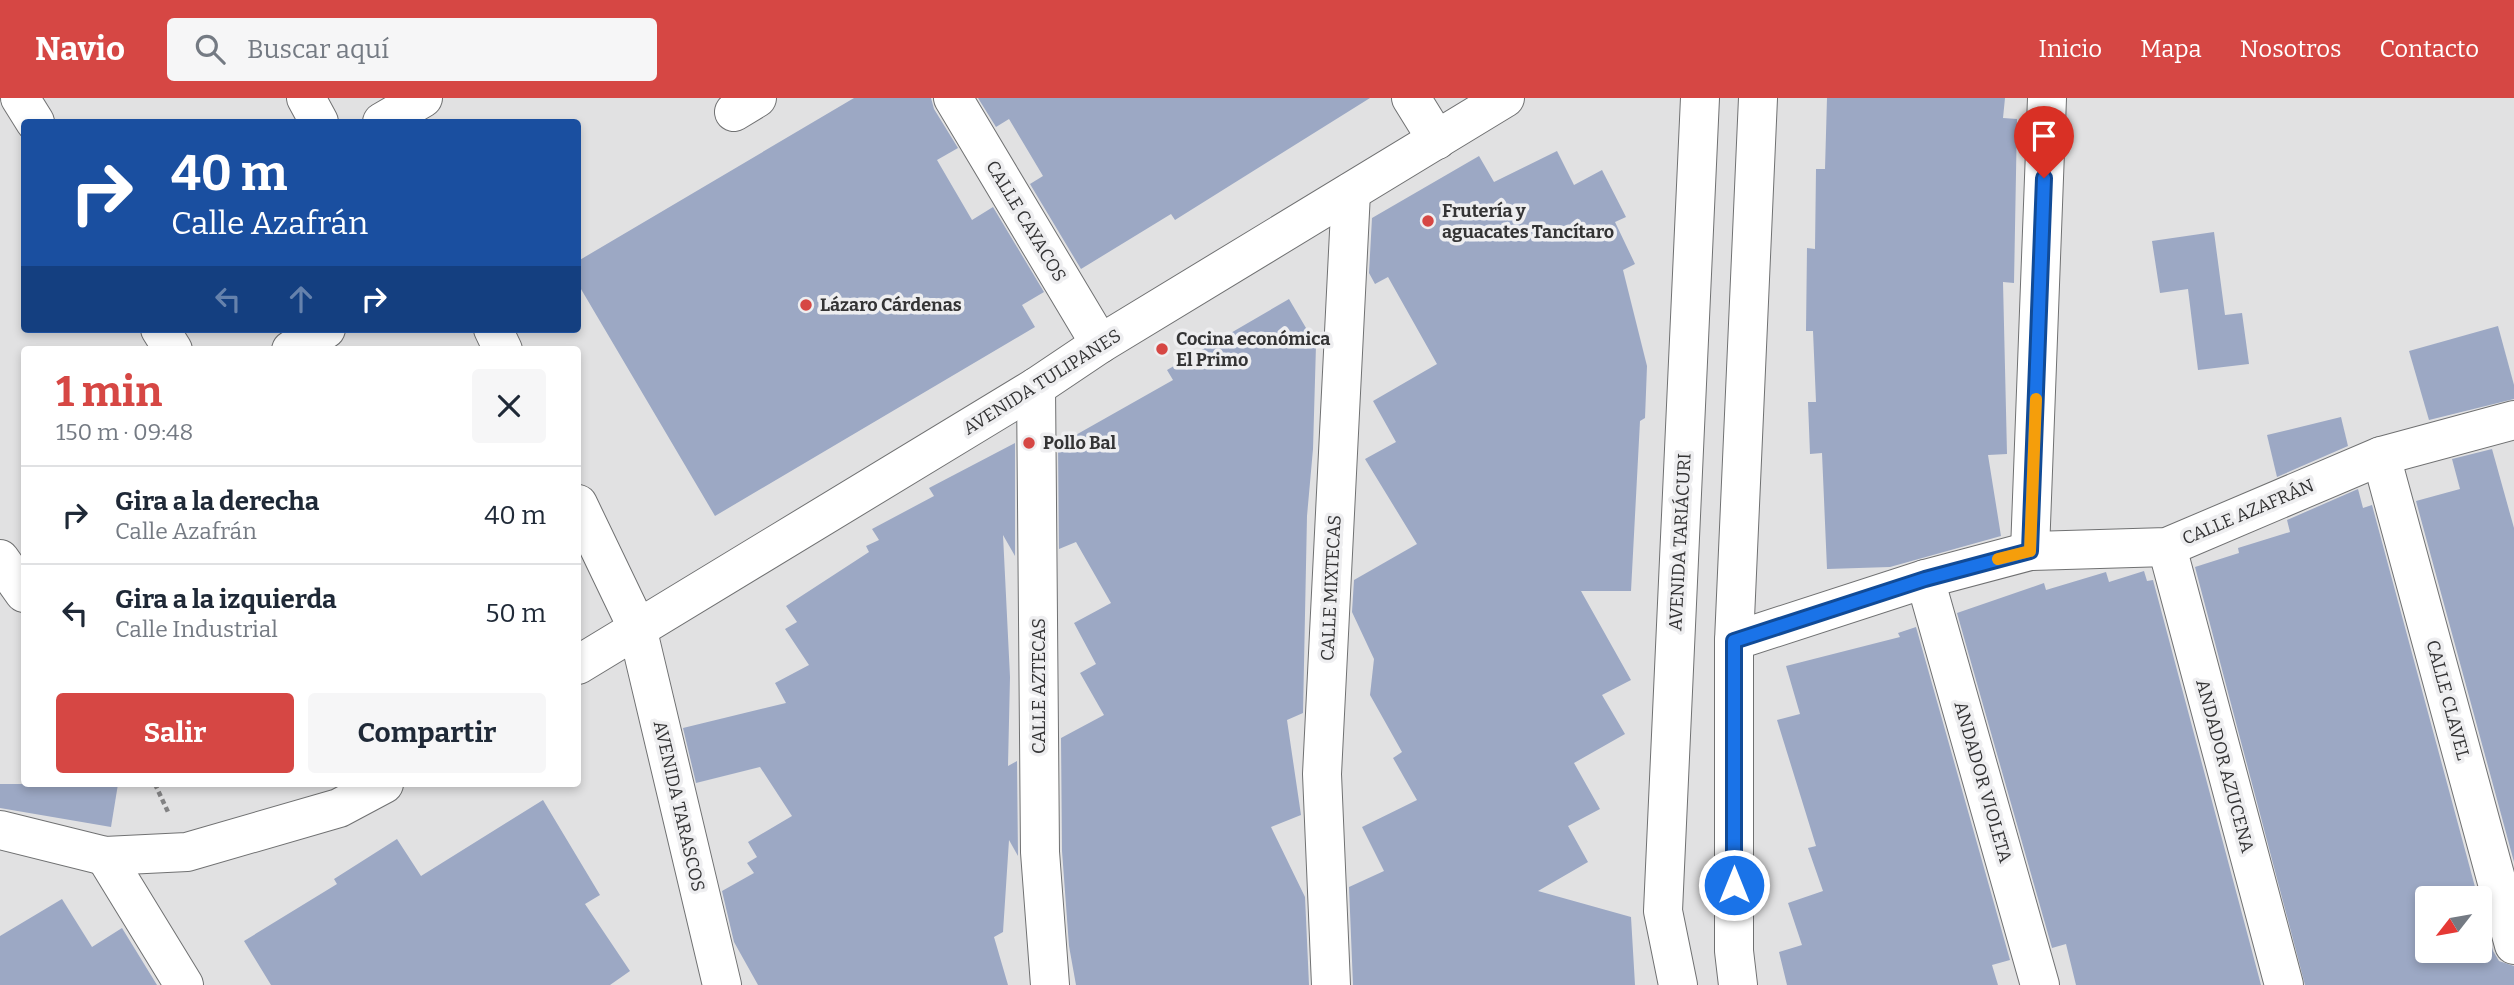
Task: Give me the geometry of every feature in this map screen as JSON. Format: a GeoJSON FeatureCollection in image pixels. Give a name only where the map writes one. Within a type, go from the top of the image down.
{"type":"FeatureCollection","features":[{"type":"Feature","properties":{"kind":"street"},"geometry":{"type":"LineString","coordinates":[[20,98],[33,119]]}},
{"type":"Feature","properties":{"kind":"street"},"geometry":{"type":"LineString","coordinates":[[306,98],[317,119]]}},
{"type":"Feature","properties":{"kind":"street"},"geometry":{"type":"LineString","coordinates":[[387,119],[423,98]]}},
{"type":"Feature","properties":{"kind":"street","name":"CALLE CAYACOS"},"geometry":{"type":"LineString","coordinates":[[953,98],[1100,344]]}},
{"type":"Feature","properties":{"kind":"street"},"geometry":{"type":"LineString","coordinates":[[1411,98],[1437,140]]}},
{"type":"Feature","properties":{"kind":"street","name":"AVENIDA TULIPANES"},"geometry":{"type":"LineString","coordinates":[[581,662],[1036,387],[1100,344],[1505,98]]}},
{"type":"Feature","properties":{"kind":"street","name":"AVENIDA TARIÁCURI"},"geometry":{"type":"LineString","coordinates":[[1678,985],[1663,911],[1700,98]]}},
{"type":"Feature","properties":{"kind":"street"},"geometry":{"type":"LineString","coordinates":[[1738,985],[1734,938],[1734,641],[1758,98]]}},
{"type":"Feature","properties":{"kind":"street"},"geometry":{"type":"LineString","coordinates":[[2030,551],[2047,98]]}},
{"type":"Feature","properties":{"kind":"street","name":"CALLE MIXTECAS"},"geometry":{"type":"LineString","coordinates":[[1331,985],[1322,774],[1351,192]]}},
{"type":"Feature","properties":{"kind":"street"},"geometry":{"type":"LineString","coordinates":[[298,346],[319,333]]}},
{"type":"Feature","properties":{"kind":"street","name":"CALLE AZTECAS"},"geometry":{"type":"LineString","coordinates":[[1036,387],[1040,852],[1050,985]]}},
{"type":"Feature","properties":{"kind":"street","name":"CALLE AZAFRÁN"},"geometry":{"type":"LineString","coordinates":[[1734,641],[1925,579],[2030,551],[2167,547],[2381,456],[2514,420]]}},
{"type":"Feature","properties":{"kind":"street","name":"CALLE CLAVEL"},"geometry":{"type":"LineString","coordinates":[[2381,456],[2514,945]]}},
{"type":"Feature","properties":{"kind":"street","name":"AVENIDA TARASCOS"},"geometry":{"type":"LineString","coordinates":[[581,510],[637,627],[722,985]]}},
{"type":"Feature","properties":{"kind":"street","name":"ANDADOR AZUCENA"},"geometry":{"type":"LineString","coordinates":[[2167,547],[2284,985]]}},
{"type":"Feature","properties":{"kind":"street"},"geometry":{"type":"LineString","coordinates":[[0,559],[21,589]]}},
{"type":"Feature","properties":{"kind":"street","name":"ANDADOR VIOLETA"},"geometry":{"type":"LineString","coordinates":[[1925,579],[2040,985]]}},
{"type":"Feature","properties":{"kind":"street"},"geometry":{"type":"LineString","coordinates":[[0,830],[105,856],[187,852],[339,808],[378,787]]}},
{"type":"Feature","properties":{"kind":"street"},"geometry":{"type":"LineString","coordinates":[[105,856],[184,985]]}},
{"type":"Feature","properties":{"kind":"building","name":"Lázaro Cárdenas"},"geometry":{"type":"Polygon","coordinates":[[[854,98],[931,98],[934,109],[958,148],[937,160],[972,220],[993,207],[1044,292],[1022,305],[1035,327],[715,516],[581,289],[581,259],[854,98]]]}},
{"type":"Feature","properties":{"kind":"building"},"geometry":{"type":"Polygon","coordinates":[[[978,98],[1370,98],[1175,220],[1171,214],[1081,269],[1030,184],[1043,176],[1009,119],[996,127],[978,98]]]}},
{"type":"Feature","properties":{"kind":"building"},"geometry":{"type":"Polygon","coordinates":[[[1827,98],[2005,98],[2003,118],[2017,119],[2014,283],[2003,282],[2007,454],[1988,455],[2001,536],[1890,567],[1827,569],[1822,453],[1810,454],[1808,402],[1816,402],[1813,331],[1806,331],[1807,248],[1815,249],[1816,169],[1825,169],[1827,98]]]}},
{"type":"Feature","properties":{"kind":"building"},"geometry":{"type":"Polygon","coordinates":[[[1557,151],[1574,185],[1602,170],[1626,217],[1615,222],[1635,264],[1623,270],[1647,366],[1645,418],[1640,421],[1631,591],[1581,591],[1631,680],[1602,695],[1625,734],[1574,763],[1600,809],[1568,826],[1588,862],[1538,891],[1631,917],[1635,985],[1353,985],[1349,887],[1384,871],[1362,827],[1417,800],[1393,758],[1402,752],[1370,695],[1374,659],[1352,612],[1354,580],[1417,544],[1365,459],[1396,442],[1373,401],[1437,364],[1388,277],[1375,284],[1369,273],[1372,218],[1479,156],[1494,182],[1557,151]]]}},
{"type":"Feature","properties":{"kind":"building"},"geometry":{"type":"Polygon","coordinates":[[[2214,232],[2225,315],[2242,313],[2249,364],[2198,370],[2188,289],[2160,293],[2152,241],[2214,232]]]}},
{"type":"Feature","properties":{"kind":"building"},"geometry":{"type":"Polygon","coordinates":[[[1289,299],[1316,345],[1313,449],[1307,516],[1303,713],[1287,720],[1301,815],[1271,827],[1305,897],[1309,985],[1076,985],[1069,946],[1062,851],[1061,738],[1104,715],[1080,673],[1096,664],[1074,623],[1111,603],[1076,542],[1059,549],[1058,445],[1173,380],[1167,370],[1289,299]]]}},
{"type":"Feature","properties":{"kind":"building"},"geometry":{"type":"Polygon","coordinates":[[[2498,326],[2514,385],[2514,399],[2429,420],[2409,351],[2498,326]]]}},
{"type":"Feature","properties":{"kind":"building"},"geometry":{"type":"Polygon","coordinates":[[[2341,417],[2348,446],[2277,477],[2267,435],[2341,417]]]}},
{"type":"Feature","properties":{"kind":"building"},"geometry":{"type":"Polygon","coordinates":[[[1015,443],[1015,556],[1003,535],[1010,677],[1008,766],[1017,761],[1018,856],[1009,840],[1003,932],[994,937],[1008,985],[758,985],[734,942],[722,891],[754,873],[747,863],[757,857],[748,842],[792,816],[760,767],[696,783],[683,728],[786,703],[775,683],[809,665],[785,629],[797,622],[786,606],[869,552],[866,546],[879,540],[872,529],[934,496],[929,488],[1015,443]]]}},
{"type":"Feature","properties":{"kind":"building"},"geometry":{"type":"Polygon","coordinates":[[[2492,449],[2514,528],[2514,862],[2416,501],[2460,489],[2452,459],[2492,449]]]}},
{"type":"Feature","properties":{"kind":"building"},"geometry":{"type":"Polygon","coordinates":[[[2358,489],[2363,508],[2372,505],[2475,886],[2415,886],[2415,963],[2492,963],[2492,947],[2499,961],[2514,966],[2514,985],[2305,985],[2195,567],[2239,553],[2238,548],[2290,532],[2287,520],[2358,489]]]}},
{"type":"Feature","properties":{"kind":"building"},"geometry":{"type":"Polygon","coordinates":[[[2144,571],[2147,581],[2153,580],[2261,985],[2076,985],[2066,944],[2052,948],[1957,613],[2044,583],[2046,590],[2106,572],[2109,582],[2144,571]]]}},
{"type":"Feature","properties":{"kind":"building"},"geometry":{"type":"Polygon","coordinates":[[[1916,627],[2010,960],[1992,965],[1998,985],[1787,985],[1779,952],[1802,945],[1788,903],[1823,891],[1808,848],[1816,846],[1777,720],[1800,714],[1786,666],[1900,637],[1898,633],[1916,627]]]}},
{"type":"Feature","properties":{"kind":"building"},"geometry":{"type":"Polygon","coordinates":[[[0,784],[21,784],[21,787],[118,787],[111,827],[0,808],[0,784]]]}},
{"type":"Feature","properties":{"kind":"building"},"geometry":{"type":"Polygon","coordinates":[[[543,800],[600,895],[585,904],[630,971],[610,985],[271,985],[244,941],[337,884],[334,879],[397,839],[421,876],[543,800]]]}},
{"type":"Feature","properties":{"kind":"building"},"geometry":{"type":"Polygon","coordinates":[[[62,899],[92,947],[122,928],[157,985],[0,985],[0,936],[62,899]]]}},
{"type":"Feature","properties":{"kind":"slow traffic"},"geometry":{"type":"LineString","coordinates":[[1998,559],[2030,551],[2036,399]]}},
{"type":"Feature","properties":{"kind":"place","name":"Frutería y aguacates Tancítaro"},"geometry":{"type":"Point","coordinates":[1428,221]}},
{"type":"Feature","properties":{"kind":"place","name":"Lázaro Cárdenas"},"geometry":{"type":"Point","coordinates":[806,305]}},
{"type":"Feature","properties":{"kind":"place","name":"Cocina económica El Primo"},"geometry":{"type":"Point","coordinates":[1162,349]}},
{"type":"Feature","properties":{"kind":"place","name":"Pollo Bal"},"geometry":{"type":"Point","coordinates":[1029,443]}},
{"type":"Feature","properties":{"kind":"route"},"geometry":{"type":"LineString","coordinates":[[1734,885],[1734,641],[1925,579],[2030,551],[2044,178]]}}]}
